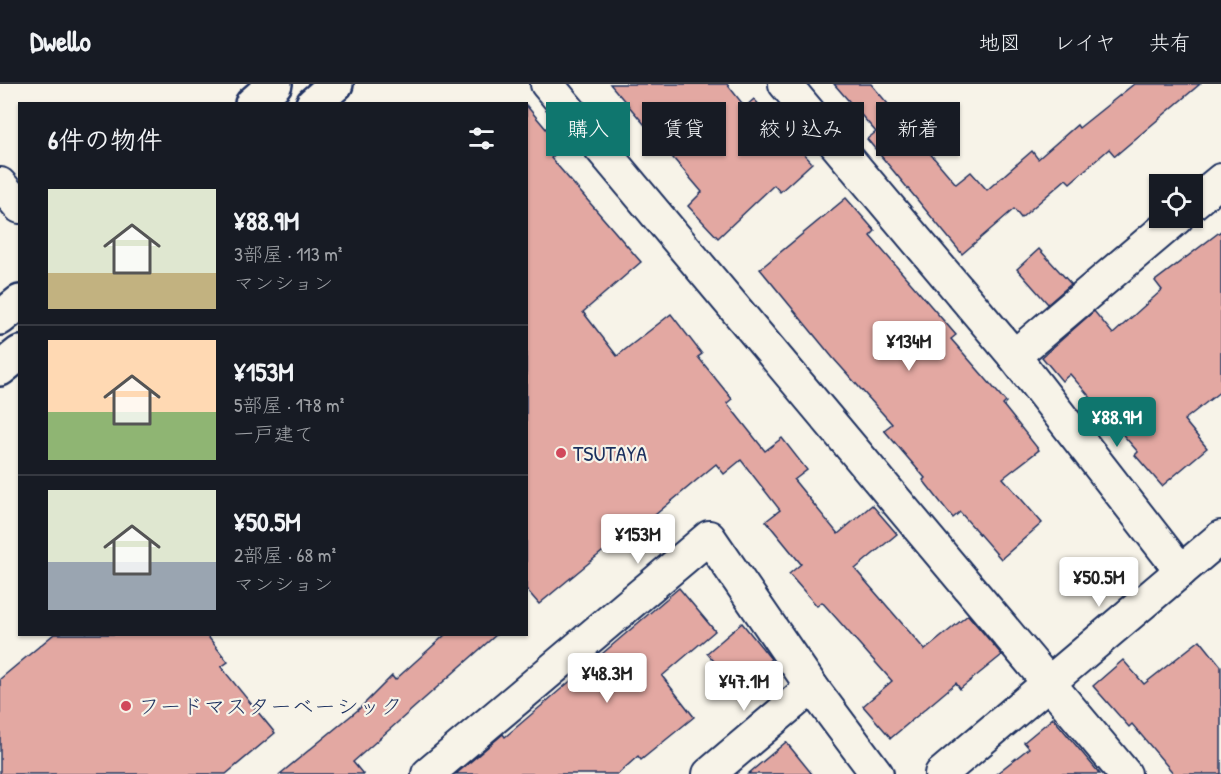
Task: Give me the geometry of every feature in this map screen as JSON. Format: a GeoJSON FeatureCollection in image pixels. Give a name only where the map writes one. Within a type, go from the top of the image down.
{"type":"FeatureCollection","features":[{"type":"Feature","properties":{"kind":"street"},"geometry":{"type":"LineString","coordinates":[[254,102],[275,84]]}},
{"type":"Feature","properties":{"kind":"street"},"geometry":{"type":"LineString","coordinates":[[315,102],[336,84]]}},
{"type":"Feature","properties":{"kind":"street"},"geometry":{"type":"LineString","coordinates":[[548,84],[1125,774]]}},
{"type":"Feature","properties":{"kind":"street"},"geometry":{"type":"LineString","coordinates":[[784,84],[1014,356],[1181,571]]}},
{"type":"Feature","properties":{"kind":"street"},"geometry":{"type":"LineString","coordinates":[[1203,195],[1221,180]]}},
{"type":"Feature","properties":{"kind":"street"},"geometry":{"type":"LineString","coordinates":[[0,184],[18,205]]}},
{"type":"Feature","properties":{"kind":"street"},"geometry":{"type":"LineString","coordinates":[[1014,356],[1164,228]]}},
{"type":"Feature","properties":{"kind":"street"},"geometry":{"type":"LineString","coordinates":[[0,318],[18,304]]}},
{"type":"Feature","properties":{"kind":"street"},"geometry":{"type":"LineString","coordinates":[[0,369],[18,355]]}},
{"type":"Feature","properties":{"kind":"street"},"geometry":{"type":"LineString","coordinates":[[428,774],[709,537],[812,687],[877,774]]}},
{"type":"Feature","properties":{"kind":"street"},"geometry":{"type":"LineString","coordinates":[[941,774],[1221,537]]}},
{"type":"Feature","properties":{"kind":"street"},"geometry":{"type":"LineString","coordinates":[[709,774],[812,687]]}},
{"type":"Feature","properties":{"kind":"building"},"geometry":{"type":"Polygon","coordinates":[[[610,84],[727,84],[741,102],[738,102],[738,156],[806,156],[812,163],[780,192],[774,185],[718,238],[688,206],[702,192],[671,156],[726,156],[726,102],[642,102],[642,122],[630,107],[630,102],[625,102],[610,84]]]}},
{"type":"Feature","properties":{"kind":"building"},"geometry":{"type":"Polygon","coordinates":[[[834,84],[871,84],[886,102],[876,102],[876,132],[864,118],[864,102],[850,102],[834,84]]]}},
{"type":"Feature","properties":{"kind":"building"},"geometry":{"type":"Polygon","coordinates":[[[1134,84],[1200,84],[1115,156],[1109,149],[1070,183],[1066,179],[1021,218],[1014,209],[962,254],[881,156],[932,156],[956,184],[971,172],[987,190],[1032,151],[1038,159],[1077,125],[1079,128],[1134,84]]]}},
{"type":"Feature","properties":{"kind":"building"},"geometry":{"type":"Polygon","coordinates":[[[528,107],[546,129],[546,156],[553,156],[551,158],[641,262],[583,312],[617,356],[671,314],[702,354],[698,357],[732,399],[727,403],[765,451],[782,438],[807,470],[794,480],[838,534],[872,505],[897,534],[855,569],[925,650],[968,615],[1002,655],[960,689],[956,683],[891,738],[863,706],[892,681],[822,602],[817,606],[789,574],[801,564],[766,521],[780,510],[741,460],[724,474],[716,464],[649,520],[647,517],[539,604],[528,591],[528,107]]]}},
{"type":"Feature","properties":{"kind":"building"},"geometry":{"type":"Polygon","coordinates":[[[876,132],[876,150],[867,139],[876,132]]]}},
{"type":"Feature","properties":{"kind":"building"},"geometry":{"type":"Polygon","coordinates":[[[846,198],[875,231],[870,236],[956,335],[951,339],[1006,402],[1003,405],[1039,450],[1003,478],[1042,523],[1001,559],[960,512],[953,518],[923,480],[925,478],[884,430],[892,424],[833,358],[760,269],[846,198]]]}},
{"type":"Feature","properties":{"kind":"building"},"geometry":{"type":"Polygon","coordinates":[[[1221,231],[1221,391],[1184,420],[1207,448],[1162,486],[1135,455],[1138,452],[1070,374],[1062,381],[1042,357],[1094,311],[1113,334],[1162,290],[1155,281],[1221,231]]]}},
{"type":"Feature","properties":{"kind":"building"},"geometry":{"type":"Polygon","coordinates":[[[1039,249],[1071,284],[1048,304],[1017,269],[1039,249]]]}},
{"type":"Feature","properties":{"kind":"building"},"geometry":{"type":"Polygon","coordinates":[[[679,588],[715,631],[662,676],[694,717],[641,760],[638,756],[618,774],[456,774],[503,734],[505,737],[679,588]]]}},
{"type":"Feature","properties":{"kind":"building"},"geometry":{"type":"Polygon","coordinates":[[[742,623],[771,659],[737,688],[707,653],[742,623]]]}},
{"type":"Feature","properties":{"kind":"building","name":"フードマスターベーシック"},"geometry":{"type":"Polygon","coordinates":[[[52,636],[208,636],[228,662],[221,667],[275,733],[226,774],[0,774],[0,679],[52,636]]]}},
{"type":"Feature","properties":{"kind":"building"},"geometry":{"type":"Polygon","coordinates":[[[444,636],[495,636],[353,762],[363,774],[280,774],[359,709],[392,676],[395,680],[444,636]]]}},
{"type":"Feature","properties":{"kind":"building"},"geometry":{"type":"Polygon","coordinates":[[[1200,640],[1221,666],[1221,774],[1174,774],[1132,724],[1129,727],[1093,686],[1123,660],[1144,684],[1200,640]]]}},
{"type":"Feature","properties":{"kind":"building"},"geometry":{"type":"Polygon","coordinates":[[[1053,718],[1100,774],[996,774],[1029,748],[1024,742],[1053,718]]]}},
{"type":"Feature","properties":{"kind":"building"},"geometry":{"type":"Polygon","coordinates":[[[786,742],[812,774],[748,774],[786,742]]]}},
{"type":"Feature","properties":{"kind":"place","name":"TSUTAYA"},"geometry":{"type":"Point","coordinates":[561,453]}},
{"type":"Feature","properties":{"kind":"place","name":"フードマスターベーシック"},"geometry":{"type":"Point","coordinates":[126,706]}}]}
